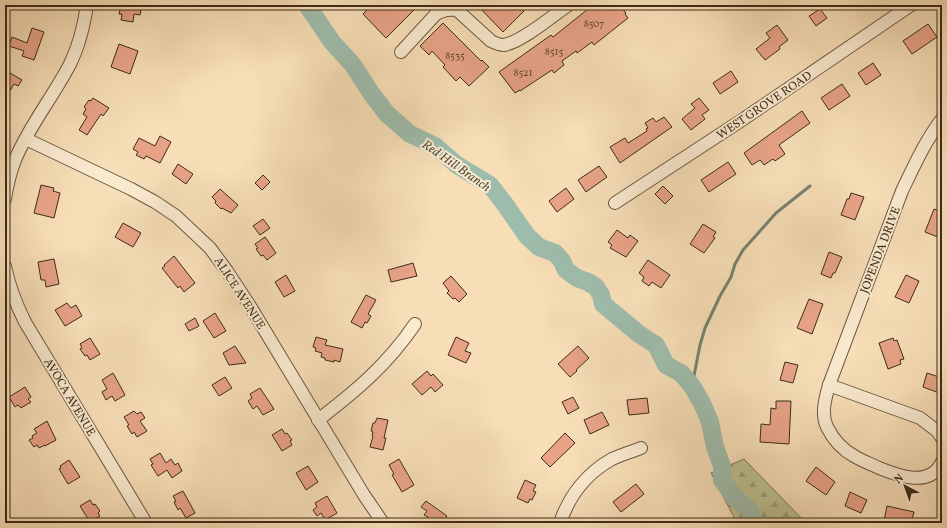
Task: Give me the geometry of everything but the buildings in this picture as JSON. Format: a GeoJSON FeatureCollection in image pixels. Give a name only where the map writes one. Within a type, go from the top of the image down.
{"type":"FeatureCollection","features":[{"type":"Feature","properties":{"kind":"street"},"geometry":{"type":"LineString","coordinates":[[5,199],[8,182],[16,159],[70,64],[77,46],[87,5]]}},
{"type":"Feature","properties":{"kind":"street"},"geometry":{"type":"LineString","coordinates":[[407,51],[436,14],[449,9],[457,10],[491,41],[503,45],[516,41],[568,5]]}},
{"type":"Feature","properties":{"kind":"street","name":"WEST GROVE ROAD"},"geometry":{"type":"LineString","coordinates":[[616,204],[768,103],[911,5]]}},
{"type":"Feature","properties":{"kind":"street","name":"JOPENDA DRIVE"},"geometry":{"type":"LineString","coordinates":[[942,119],[932,132],[902,191],[824,401],[824,414],[827,426],[834,438],[854,456],[901,476],[914,478],[924,477],[933,472],[942,462]]}},
{"type":"Feature","properties":{"kind":"street","name":"ALICE AVENUE"},"geometry":{"type":"LineString","coordinates":[[26,139],[155,202],[176,216],[210,248],[227,271],[382,523]]}},
{"type":"Feature","properties":{"kind":"street","name":"AVOCA AVENUE"},"geometry":{"type":"LineString","coordinates":[[5,266],[13,296],[25,322],[146,523]]}},
{"type":"Feature","properties":{"kind":"street"},"geometry":{"type":"LineString","coordinates":[[318,420],[354,393],[374,375],[402,343],[415,324]]}},
{"type":"Feature","properties":{"kind":"street"},"geometry":{"type":"LineString","coordinates":[[829,385],[920,418],[937,431],[942,438]]}},
{"type":"Feature","properties":{"kind":"street"},"geometry":{"type":"LineString","coordinates":[[560,523],[572,497],[582,483],[596,470],[612,459],[641,448]]}},
{"type":"Feature","properties":{"kind":"green space"},"geometry":{"type":"Polygon","coordinates":[[[744,459],[806,523],[737,523],[711,473],[744,459]]]}},
{"type":"Feature","properties":{"kind":"waterway","name":"Red Hill Branch"},"geometry":{"type":"LineString","coordinates":[[307,5],[332,42],[353,65],[387,114],[410,134],[435,146],[457,165],[490,185],[527,236],[539,247],[555,253],[562,261],[566,270],[577,278],[596,287],[601,295],[603,304],[639,334],[656,345],[666,365],[681,373],[692,386],[702,403],[710,422],[715,447],[722,466],[722,480],[735,498],[749,509],[755,523]]}},
{"type":"Feature","properties":{"kind":"waterway"},"geometry":{"type":"LineString","coordinates":[[692,386],[705,328],[743,250],[776,213],[810,186]]}}]}
